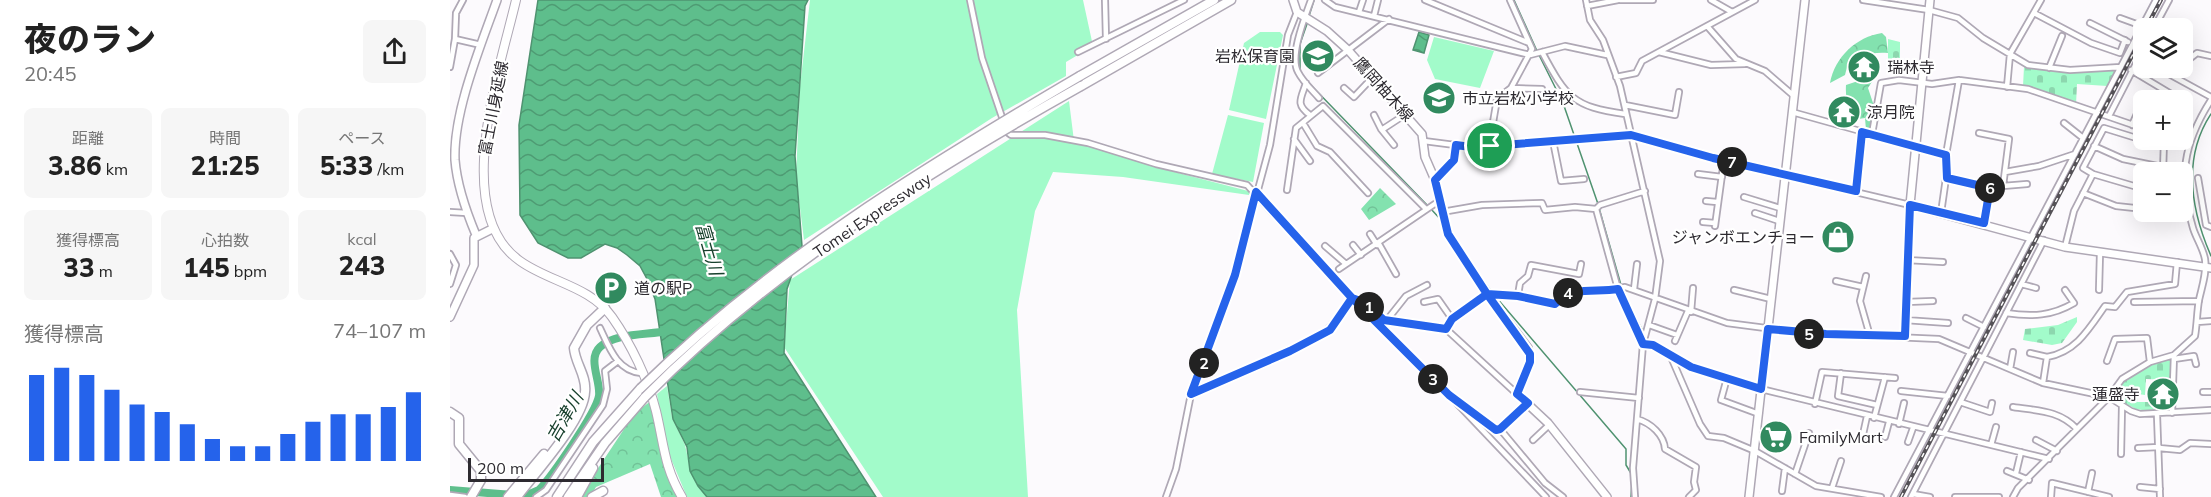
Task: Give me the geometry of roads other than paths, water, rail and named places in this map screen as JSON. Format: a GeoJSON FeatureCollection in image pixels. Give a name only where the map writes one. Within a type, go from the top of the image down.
{"type":"FeatureCollection","features":[{"type":"Feature","properties":{"kind":"highway","name":"Tomei Expressway"},"geometry":{"type":"LineString","coordinates":[[568,497],[605,443],[636,406],[682,360],[750,302],[842,233],[959,157],[1214,0]]}},
{"type":"Feature","properties":{"kind":"highway","name":"Tomei Expressway"},"geometry":{"type":"LineString","coordinates":[[555,497],[593,442],[641,388],[718,318],[846,221],[914,175],[1231,0]]}},
{"type":"Feature","properties":{"kind":"highway"},"geometry":{"type":"LineString","coordinates":[[508,497],[521,486],[575,417],[583,403],[586,391],[574,348],[587,325],[605,308]]}},
{"type":"Feature","properties":{"kind":"highway"},"geometry":{"type":"LineString","coordinates":[[576,497],[598,460],[636,406]]}},
{"type":"Feature","properties":{"kind":"highway"},"geometry":{"type":"LineString","coordinates":[[450,412],[455,413],[459,418],[459,444],[466,455],[480,468],[480,482],[471,497]]}},
{"type":"Feature","properties":{"kind":"highway"},"geometry":{"type":"LineString","coordinates":[[517,497],[521,486]]}},
{"type":"Feature","properties":{"kind":"highway"},"geometry":{"type":"LineString","coordinates":[[592,497],[603,491]]}},
{"type":"Feature","properties":{"kind":"main road","name":"富士川身延線"},"geometry":{"type":"LineString","coordinates":[[516,0],[483,151],[483,185],[492,229],[510,255],[534,270],[579,290],[605,308],[620,331],[641,374],[656,411],[666,464],[682,497]]}},
{"type":"Feature","properties":{"kind":"street"},"geometry":{"type":"LineString","coordinates":[[450,67],[455,39],[456,13],[463,0]]}},
{"type":"Feature","properties":{"kind":"street"},"geometry":{"type":"LineString","coordinates":[[450,317],[474,265],[473,242],[476,235],[467,213],[453,162],[457,129],[481,45],[497,0]]}},
{"type":"Feature","properties":{"kind":"street"},"geometry":{"type":"LineString","coordinates":[[970,0],[985,69],[1003,127],[1011,135],[1045,135],[1097,146],[1155,164],[1247,185],[1256,192],[1352,298],[1546,497]]}},
{"type":"Feature","properties":{"kind":"street"},"geometry":{"type":"LineString","coordinates":[[1105,0],[1106,39]]}},
{"type":"Feature","properties":{"kind":"street"},"geometry":{"type":"LineString","coordinates":[[1078,51],[1184,0]]}},
{"type":"Feature","properties":{"kind":"street"},"geometry":{"type":"LineString","coordinates":[[1166,497],[1176,469],[1191,394],[1235,275],[1270,145],[1288,35],[1298,12],[1293,0]]}},
{"type":"Feature","properties":{"kind":"street"},"geometry":{"type":"LineString","coordinates":[[1311,0],[1305,16],[1296,60],[1297,71],[1319,98]]}},
{"type":"Feature","properties":{"kind":"street"},"geometry":{"type":"LineString","coordinates":[[1325,0],[1335,7],[1537,53],[1565,46],[1607,55]]}},
{"type":"Feature","properties":{"kind":"street"},"geometry":{"type":"LineString","coordinates":[[1359,12],[1363,0]]}},
{"type":"Feature","properties":{"kind":"street"},"geometry":{"type":"LineString","coordinates":[[1374,16],[1378,0]]}},
{"type":"Feature","properties":{"kind":"street"},"geometry":{"type":"LineString","coordinates":[[1425,0],[1529,42]]}},
{"type":"Feature","properties":{"kind":"street"},"geometry":{"type":"LineString","coordinates":[[1510,0],[1532,49],[1569,96],[1596,109],[1625,114]]}},
{"type":"Feature","properties":{"kind":"street"},"geometry":{"type":"LineString","coordinates":[[1635,497],[1633,468],[1643,342],[1655,299],[1660,261],[1625,114],[1625,105],[1603,40],[1590,20],[1586,3],[1653,0]]}},
{"type":"Feature","properties":{"kind":"street"},"geometry":{"type":"LineString","coordinates":[[1711,0],[1732,12]]}},
{"type":"Feature","properties":{"kind":"street"},"geometry":{"type":"LineString","coordinates":[[1616,77],[1636,73],[1642,61],[1755,0]]}},
{"type":"Feature","properties":{"kind":"street"},"geometry":{"type":"LineString","coordinates":[[1749,497],[1805,0]]}},
{"type":"Feature","properties":{"kind":"street"},"geometry":{"type":"LineString","coordinates":[[1863,0],[1929,10],[1965,21],[1983,38],[2028,65],[2070,70],[2121,67]]}},
{"type":"Feature","properties":{"kind":"street"},"geometry":{"type":"LineString","coordinates":[[1905,336],[1914,147],[1930,0]]}},
{"type":"Feature","properties":{"kind":"street"},"geometry":{"type":"LineString","coordinates":[[2007,87],[2010,54],[2042,0]]}},
{"type":"Feature","properties":{"kind":"street"},"geometry":{"type":"LineString","coordinates":[[2146,18],[2156,0]]}},
{"type":"Feature","properties":{"kind":"street"},"geometry":{"type":"LineString","coordinates":[[2159,18],[2169,0]]}},
{"type":"Feature","properties":{"kind":"street","name":"鷹岡柚木線"},"geometry":{"type":"LineString","coordinates":[[1298,12],[1348,50],[1419,128],[1424,141],[1425,157],[1435,180],[1448,234],[1530,354],[1530,362],[1517,394]]}},
{"type":"Feature","properties":{"kind":"street"},"geometry":{"type":"LineString","coordinates":[[2034,13],[2105,49],[2120,53],[2125,40]]}},
{"type":"Feature","properties":{"kind":"street"},"geometry":{"type":"LineString","coordinates":[[2120,18],[2133,23]]}},
{"type":"Feature","properties":{"kind":"street"},"geometry":{"type":"LineString","coordinates":[[1318,73],[1389,19]]}},
{"type":"Feature","properties":{"kind":"street"},"geometry":{"type":"LineString","coordinates":[[1894,497],[2133,44],[2090,22]]}},
{"type":"Feature","properties":{"kind":"street"},"geometry":{"type":"LineString","coordinates":[[1707,26],[1736,59],[1766,71],[1794,96]]}},
{"type":"Feature","properties":{"kind":"street"},"geometry":{"type":"LineString","coordinates":[[2049,68],[2062,36]]}},
{"type":"Feature","properties":{"kind":"street"},"geometry":{"type":"LineString","coordinates":[[455,39],[481,45]]}},
{"type":"Feature","properties":{"kind":"street"},"geometry":{"type":"LineString","coordinates":[[1659,52],[1711,65],[1749,64]]}},
{"type":"Feature","properties":{"kind":"street"},"geometry":{"type":"LineString","coordinates":[[1490,146],[1497,99],[1511,88],[1537,53]]}},
{"type":"Feature","properties":{"kind":"street"},"geometry":{"type":"LineString","coordinates":[[2193,56],[2197,53],[2211,56]]}},
{"type":"Feature","properties":{"kind":"street"},"geometry":{"type":"LineString","coordinates":[[2109,116],[2133,68]]}},
{"type":"Feature","properties":{"kind":"street"},"geometry":{"type":"LineString","coordinates":[[2131,70],[2164,90]]}},
{"type":"Feature","properties":{"kind":"street"},"geometry":{"type":"LineString","coordinates":[[1344,88],[1354,96],[1373,77]]}},
{"type":"Feature","properties":{"kind":"street"},"geometry":{"type":"LineString","coordinates":[[2175,78],[2211,99],[2194,129],[2186,152],[2186,162]]}},
{"type":"Feature","properties":{"kind":"street"},"geometry":{"type":"LineString","coordinates":[[1872,135],[1881,83],[1899,80],[1920,84],[1959,80],[2028,89],[2132,125]]}},
{"type":"Feature","properties":{"kind":"street"},"geometry":{"type":"LineString","coordinates":[[1941,213],[1947,178],[1946,155],[1959,80]]}},
{"type":"Feature","properties":{"kind":"street"},"geometry":{"type":"LineString","coordinates":[[1306,83],[1300,104],[1301,109],[1310,116]]}},
{"type":"Feature","properties":{"kind":"street"},"geometry":{"type":"LineString","coordinates":[[1511,88],[1542,88]]}},
{"type":"Feature","properties":{"kind":"street"},"geometry":{"type":"LineString","coordinates":[[1625,105],[1676,115],[1679,92]]}},
{"type":"Feature","properties":{"kind":"street"},"geometry":{"type":"LineString","coordinates":[[1287,190],[1296,128],[1323,106],[1426,209]]}},
{"type":"Feature","properties":{"kind":"street"},"geometry":{"type":"LineString","coordinates":[[1792,112],[1946,155]]}},
{"type":"Feature","properties":{"kind":"street"},"geometry":{"type":"LineString","coordinates":[[1383,129],[1406,113]]}},
{"type":"Feature","properties":{"kind":"street"},"geometry":{"type":"LineString","coordinates":[[1374,115],[1381,129],[1395,145]]}},
{"type":"Feature","properties":{"kind":"street"},"geometry":{"type":"LineString","coordinates":[[1303,123],[1317,146],[1330,152],[1368,193]]}},
{"type":"Feature","properties":{"kind":"street"},"geometry":{"type":"LineString","coordinates":[[2064,123],[2083,138]]}},
{"type":"Feature","properties":{"kind":"street"},"geometry":{"type":"LineString","coordinates":[[2133,136],[2104,128],[2083,168],[2092,174],[2133,186]]}},
{"type":"Feature","properties":{"kind":"street"},"geometry":{"type":"LineString","coordinates":[[1856,191],[1862,132]]}},
{"type":"Feature","properties":{"kind":"street"},"geometry":{"type":"LineString","coordinates":[[1979,133],[2009,139],[2003,186]]}},
{"type":"Feature","properties":{"kind":"street"},"geometry":{"type":"LineString","coordinates":[[1424,141],[1478,148],[1631,135],[1784,176],[1856,191],[1984,223],[2065,247],[2208,268]]}},
{"type":"Feature","properties":{"kind":"street"},"geometry":{"type":"LineString","coordinates":[[1294,139],[1310,161]]}},
{"type":"Feature","properties":{"kind":"street"},"geometry":{"type":"LineString","coordinates":[[1553,141],[1561,181],[1584,179]]}},
{"type":"Feature","properties":{"kind":"street"},"geometry":{"type":"LineString","coordinates":[[1435,180],[1454,160],[1456,145]]}},
{"type":"Feature","properties":{"kind":"street"},"geometry":{"type":"LineString","coordinates":[[2094,146],[2134,162]]}},
{"type":"Feature","properties":{"kind":"street"},"geometry":{"type":"LineString","coordinates":[[2005,172],[2039,166],[2075,154]]}},
{"type":"Feature","properties":{"kind":"street"},"geometry":{"type":"LineString","coordinates":[[1703,222],[1715,224],[1724,160]]}},
{"type":"Feature","properties":{"kind":"street"},"geometry":{"type":"LineString","coordinates":[[1698,174],[1722,177]]}},
{"type":"Feature","properties":{"kind":"street"},"geometry":{"type":"LineString","coordinates":[[2065,247],[2074,210],[2092,174]]}},
{"type":"Feature","properties":{"kind":"street"},"geometry":{"type":"LineString","coordinates":[[1947,178],[1990,188],[2027,184]]}},
{"type":"Feature","properties":{"kind":"street"},"geometry":{"type":"LineString","coordinates":[[2198,178],[2206,225],[2211,227]]}},
{"type":"Feature","properties":{"kind":"street"},"geometry":{"type":"LineString","coordinates":[[1984,223],[1990,188]]}},
{"type":"Feature","properties":{"kind":"street"},"geometry":{"type":"LineString","coordinates":[[1442,212],[1508,203],[1542,203],[1545,210],[1575,207],[1597,208],[1645,191]]}},
{"type":"Feature","properties":{"kind":"street"},"geometry":{"type":"LineString","coordinates":[[2083,193],[2116,206],[2133,208]]}},
{"type":"Feature","properties":{"kind":"street"},"geometry":{"type":"LineString","coordinates":[[1744,197],[1780,208]]}},
{"type":"Feature","properties":{"kind":"street"},"geometry":{"type":"LineString","coordinates":[[1339,269],[1439,201]]}},
{"type":"Feature","properties":{"kind":"street"},"geometry":{"type":"LineString","coordinates":[[1707,201],[1717,202]]}},
{"type":"Feature","properties":{"kind":"street"},"geometry":{"type":"LineString","coordinates":[[1597,208],[1621,288],[1643,342]]}},
{"type":"Feature","properties":{"kind":"street"},"geometry":{"type":"LineString","coordinates":[[450,212],[467,213]]}},
{"type":"Feature","properties":{"kind":"street"},"geometry":{"type":"LineString","coordinates":[[1755,213],[1779,221]]}},
{"type":"Feature","properties":{"kind":"street"},"geometry":{"type":"LineString","coordinates":[[2172,413],[2174,357],[2195,336],[2199,301],[2208,268],[2191,222]]}},
{"type":"Feature","properties":{"kind":"street"},"geometry":{"type":"LineString","coordinates":[[476,235],[492,229]]}},
{"type":"Feature","properties":{"kind":"street"},"geometry":{"type":"LineString","coordinates":[[1370,234],[1396,274]]}},
{"type":"Feature","properties":{"kind":"street"},"geometry":{"type":"LineString","coordinates":[[1929,497],[1912,495],[2044,240]]}},
{"type":"Feature","properties":{"kind":"street"},"geometry":{"type":"LineString","coordinates":[[1353,245],[1361,255]]}},
{"type":"Feature","properties":{"kind":"street"},"geometry":{"type":"LineString","coordinates":[[1325,246],[1346,264]]}},
{"type":"Feature","properties":{"kind":"street"},"geometry":{"type":"LineString","coordinates":[[2099,290],[2100,253]]}},
{"type":"Feature","properties":{"kind":"street"},"geometry":{"type":"LineString","coordinates":[[450,254],[456,265],[450,284]]}},
{"type":"Feature","properties":{"kind":"street"},"geometry":{"type":"LineString","coordinates":[[1907,260],[1943,262]]}},
{"type":"Feature","properties":{"kind":"street"},"geometry":{"type":"LineString","coordinates":[[2030,353],[2047,357],[2063,354],[2077,344],[2105,306],[2115,307],[2127,292],[2175,285],[2177,262]]}},
{"type":"Feature","properties":{"kind":"street"},"geometry":{"type":"LineString","coordinates":[[1518,296],[1520,283],[1528,276],[1531,265],[1579,274],[1581,264]]}},
{"type":"Feature","properties":{"kind":"street"},"geometry":{"type":"LineString","coordinates":[[1635,289],[1637,264]]}},
{"type":"Feature","properties":{"kind":"street"},"geometry":{"type":"LineString","coordinates":[[1866,276],[1860,301],[1870,336]]}},
{"type":"Feature","properties":{"kind":"street"},"geometry":{"type":"LineString","coordinates":[[1836,280],[1863,287]]}},
{"type":"Feature","properties":{"kind":"street"},"geometry":{"type":"LineString","coordinates":[[2021,284],[2036,288]]}},
{"type":"Feature","properties":{"kind":"street"},"geometry":{"type":"LineString","coordinates":[[1387,320],[1397,304],[1406,296],[1427,285]]}},
{"type":"Feature","properties":{"kind":"street"},"geometry":{"type":"LineString","coordinates":[[1675,341],[1689,311],[1694,288]]}},
{"type":"Feature","properties":{"kind":"street"},"geometry":{"type":"LineString","coordinates":[[1446,329],[1452,319],[1487,294],[1518,296],[1555,304],[1565,294],[1574,291],[1635,289],[1655,299],[1727,323],[1768,329],[1939,339],[2043,383],[2109,397],[2140,414],[2157,415],[2211,410]]}},
{"type":"Feature","properties":{"kind":"street"},"geometry":{"type":"LineString","coordinates":[[1734,290],[1771,299]]}},
{"type":"Feature","properties":{"kind":"street"},"geometry":{"type":"LineString","coordinates":[[2006,314],[2043,316],[2062,310],[2074,303],[2065,290]]}},
{"type":"Feature","properties":{"kind":"street"},"geometry":{"type":"LineString","coordinates":[[1352,298],[1363,302],[1387,320],[1446,329],[1528,403],[1549,425],[1607,497]]}},
{"type":"Feature","properties":{"kind":"street"},"geometry":{"type":"LineString","coordinates":[[1191,394],[1290,351],[1330,330],[1352,298]]}},
{"type":"Feature","properties":{"kind":"street"},"geometry":{"type":"LineString","coordinates":[[1424,302],[1438,299],[1452,319]]}},
{"type":"Feature","properties":{"kind":"street"},"geometry":{"type":"LineString","coordinates":[[1906,302],[1933,301]]}},
{"type":"Feature","properties":{"kind":"street"},"geometry":{"type":"LineString","coordinates":[[2134,303],[2199,301]]}},
{"type":"Feature","properties":{"kind":"street"},"geometry":{"type":"LineString","coordinates":[[1966,318],[1984,327]]}},
{"type":"Feature","properties":{"kind":"street"},"geometry":{"type":"LineString","coordinates":[[1905,320],[1948,323]]}},
{"type":"Feature","properties":{"kind":"street"},"geometry":{"type":"LineString","coordinates":[[2197,322],[2211,321]]}},
{"type":"Feature","properties":{"kind":"street"},"geometry":{"type":"LineString","coordinates":[[1649,325],[1677,335]]}},
{"type":"Feature","properties":{"kind":"street"},"geometry":{"type":"LineString","coordinates":[[600,328],[616,360],[634,373],[641,374]]}},
{"type":"Feature","properties":{"kind":"street"},"geometry":{"type":"LineString","coordinates":[[2106,361],[2115,339],[2147,338],[2150,362]]}},
{"type":"Feature","properties":{"kind":"street"},"geometry":{"type":"LineString","coordinates":[[1643,342],[1653,345],[1691,367],[1761,389],[1913,428],[2049,459]]}},
{"type":"Feature","properties":{"kind":"street"},"geometry":{"type":"LineString","coordinates":[[2010,369],[2013,352]]}},
{"type":"Feature","properties":{"kind":"street"},"geometry":{"type":"LineString","coordinates":[[2013,497],[2018,488],[2029,480],[2109,397],[2122,379],[2150,362],[2174,357],[2194,356],[2196,364]]}},
{"type":"Feature","properties":{"kind":"street"},"geometry":{"type":"LineString","coordinates":[[1671,357],[1700,424],[1708,436],[1724,438],[1755,451],[1816,486],[1881,497]]}},
{"type":"Feature","properties":{"kind":"street"},"geometry":{"type":"LineString","coordinates":[[2043,383],[2047,357]]}},
{"type":"Feature","properties":{"kind":"street"},"geometry":{"type":"LineString","coordinates":[[536,497],[546,490],[595,419],[605,399],[606,371],[616,360]]}},
{"type":"Feature","properties":{"kind":"street"},"geometry":{"type":"LineString","coordinates":[[1815,404],[1822,372],[1895,378]]}},
{"type":"Feature","properties":{"kind":"street"},"geometry":{"type":"LineString","coordinates":[[1841,373],[1838,396],[1877,405]]}},
{"type":"Feature","properties":{"kind":"street"},"geometry":{"type":"LineString","coordinates":[[1874,418],[1885,377]]}},
{"type":"Feature","properties":{"kind":"street"},"geometry":{"type":"LineString","coordinates":[[1727,378],[1721,400],[1759,414]]}},
{"type":"Feature","properties":{"kind":"street"},"geometry":{"type":"LineString","coordinates":[[1901,391],[1948,396]]}},
{"type":"Feature","properties":{"kind":"street"},"geometry":{"type":"LineString","coordinates":[[1580,392],[1639,398]]}},
{"type":"Feature","properties":{"kind":"street"},"geometry":{"type":"LineString","coordinates":[[2203,392],[2211,392]]}},
{"type":"Feature","properties":{"kind":"street"},"geometry":{"type":"LineString","coordinates":[[1449,395],[1496,430],[1500,429],[1528,403]]}},
{"type":"Feature","properties":{"kind":"street"},"geometry":{"type":"LineString","coordinates":[[1960,402],[1990,412],[1992,403]]}},
{"type":"Feature","properties":{"kind":"street"},"geometry":{"type":"LineString","coordinates":[[1899,424],[1904,404]]}},
{"type":"Feature","properties":{"kind":"street"},"geometry":{"type":"LineString","coordinates":[[2121,454],[2119,436],[2123,433],[2122,406]]}},
{"type":"Feature","properties":{"kind":"street"},"geometry":{"type":"LineString","coordinates":[[2013,407],[2039,409],[2055,414],[2078,429]]}},
{"type":"Feature","properties":{"kind":"street"},"geometry":{"type":"LineString","coordinates":[[2157,415],[2160,497]]}},
{"type":"Feature","properties":{"kind":"street"},"geometry":{"type":"LineString","coordinates":[[1862,439],[1867,416]]}},
{"type":"Feature","properties":{"kind":"street"},"geometry":{"type":"LineString","coordinates":[[1637,419],[1648,422],[1664,441],[1665,449],[1696,467],[1694,482],[1696,490],[1689,497]]}},
{"type":"Feature","properties":{"kind":"street"},"geometry":{"type":"LineString","coordinates":[[1885,437],[1889,422]]}},
{"type":"Feature","properties":{"kind":"street"},"geometry":{"type":"LineString","coordinates":[[1533,440],[1549,425]]}},
{"type":"Feature","properties":{"kind":"street"},"geometry":{"type":"LineString","coordinates":[[1991,445],[1995,427]]}},
{"type":"Feature","properties":{"kind":"street"},"geometry":{"type":"LineString","coordinates":[[1908,442],[1913,428]]}},
{"type":"Feature","properties":{"kind":"street"},"geometry":{"type":"LineString","coordinates":[[1500,429],[1545,483],[1563,497]]}},
{"type":"Feature","properties":{"kind":"street"},"geometry":{"type":"LineString","coordinates":[[1795,474],[1809,433]]}},
{"type":"Feature","properties":{"kind":"street"},"geometry":{"type":"LineString","coordinates":[[2036,440],[2057,451]]}},
{"type":"Feature","properties":{"kind":"street"},"geometry":{"type":"LineString","coordinates":[[2138,448],[2180,450],[2190,443],[2211,444]]}},
{"type":"Feature","properties":{"kind":"street"},"geometry":{"type":"LineString","coordinates":[[2016,473],[2021,452]]}},
{"type":"Feature","properties":{"kind":"street"},"geometry":{"type":"LineString","coordinates":[[1832,489],[1840,461]]}},
{"type":"Feature","properties":{"kind":"street"},"geometry":{"type":"LineString","coordinates":[[1782,491],[1785,468]]}},
{"type":"Feature","properties":{"kind":"street"},"geometry":{"type":"LineString","coordinates":[[2007,471],[2029,480]]}},
{"type":"Feature","properties":{"kind":"street"},"geometry":{"type":"LineString","coordinates":[[2083,476],[2092,475],[2090,494]]}},
{"type":"Feature","properties":{"kind":"street"},"geometry":{"type":"LineString","coordinates":[[2051,497],[2052,483],[2109,497]]}},
{"type":"Feature","properties":{"kind":"street"},"geometry":{"type":"LineString","coordinates":[[2140,487],[2160,489]]}},
{"type":"Feature","properties":{"kind":"street"},"geometry":{"type":"LineString","coordinates":[[450,495],[465,497]]}},
{"type":"Feature","properties":{"kind":"street"},"geometry":{"type":"LineString","coordinates":[[1955,497],[1999,497]]}},
{"type":"Feature","properties":{"kind":"water","name":"富士川"},"geometry":{"type":"Polygon","coordinates":[[[538,0],[808,0],[805,6],[795,156],[802,246],[787,289],[784,353],[876,497],[707,497],[698,486],[690,471],[687,447],[673,419],[655,299],[640,266],[617,248],[605,244],[581,258],[568,258],[538,243],[520,215],[519,125],[538,0]]]}},
{"type":"Feature","properties":{"kind":"water"},"geometry":{"type":"Polygon","coordinates":[[[1419,32],[1429,35],[1424,53],[1413,50],[1419,32]]]}},
{"type":"Feature","properties":{"kind":"waterway"},"geometry":{"type":"LineString","coordinates":[[1309,16],[1314,0]]}},
{"type":"Feature","properties":{"kind":"waterway"},"geometry":{"type":"LineString","coordinates":[[1514,0],[1537,51]]}},
{"type":"Feature","properties":{"kind":"waterway"},"geometry":{"type":"LineString","coordinates":[[1300,72],[1300,44],[1308,21]]}},
{"type":"Feature","properties":{"kind":"waterway"},"geometry":{"type":"LineString","coordinates":[[1539,55],[1563,103],[1598,204]]}},
{"type":"Feature","properties":{"kind":"waterway"},"geometry":{"type":"LineString","coordinates":[[1304,78],[1428,206]]}},
{"type":"Feature","properties":{"kind":"waterway"},"geometry":{"type":"LineString","coordinates":[[2211,114],[2196,148],[2193,166],[2198,221],[2211,256]]}},
{"type":"Feature","properties":{"kind":"waterway"},"geometry":{"type":"LineString","coordinates":[[1599,208],[1623,292],[1644,333]]}},
{"type":"Feature","properties":{"kind":"waterway"},"geometry":{"type":"LineString","coordinates":[[1431,209],[1442,221]]}},
{"type":"Feature","properties":{"kind":"waterway"},"geometry":{"type":"LineString","coordinates":[[1472,265],[1492,292]]}},
{"type":"Feature","properties":{"kind":"waterway"},"geometry":{"type":"LineString","coordinates":[[1495,296],[1626,449],[1626,465],[1632,475]]}},
{"type":"Feature","properties":{"kind":"waterway","name":"吉津川"},"geometry":{"type":"LineString","coordinates":[[450,490],[525,496],[539,490],[573,444],[596,404],[599,390],[594,364],[596,352],[600,347],[614,339],[667,331]]}},
{"type":"Feature","properties":{"kind":"waterway"},"geometry":{"type":"LineString","coordinates":[[1631,497],[1632,482]]}},
{"type":"Feature","properties":{"kind":"railway"},"geometry":{"type":"LineString","coordinates":[[2151,18],[2161,0]]}},
{"type":"Feature","properties":{"kind":"railway"},"geometry":{"type":"LineString","coordinates":[[1901,497],[2133,54]]}},
{"type":"Feature","properties":{"kind":"place","name":"岩松保育園"},"geometry":{"type":"Point","coordinates":[1318,56]}},
{"type":"Feature","properties":{"kind":"place","name":"瑞林寺"},"geometry":{"type":"Point","coordinates":[1864,67]}},
{"type":"Feature","properties":{"kind":"place","name":"市立岩松小学校"},"geometry":{"type":"Point","coordinates":[1439,98]}},
{"type":"Feature","properties":{"kind":"place","name":"涼月院"},"geometry":{"type":"Point","coordinates":[1844,112]}},
{"type":"Feature","properties":{"kind":"place","name":"ジャンボエンチョー"},"geometry":{"type":"Point","coordinates":[1838,237]}},
{"type":"Feature","properties":{"kind":"place","name":"道の駅P"},"geometry":{"type":"Point","coordinates":[611,288]}},
{"type":"Feature","properties":{"kind":"place","name":"蓮盛寺"},"geometry":{"type":"Point","coordinates":[2163,394]}},
{"type":"Feature","properties":{"kind":"place","name":"FamilyMart"},"geometry":{"type":"Point","coordinates":[1776,437]}}]}
